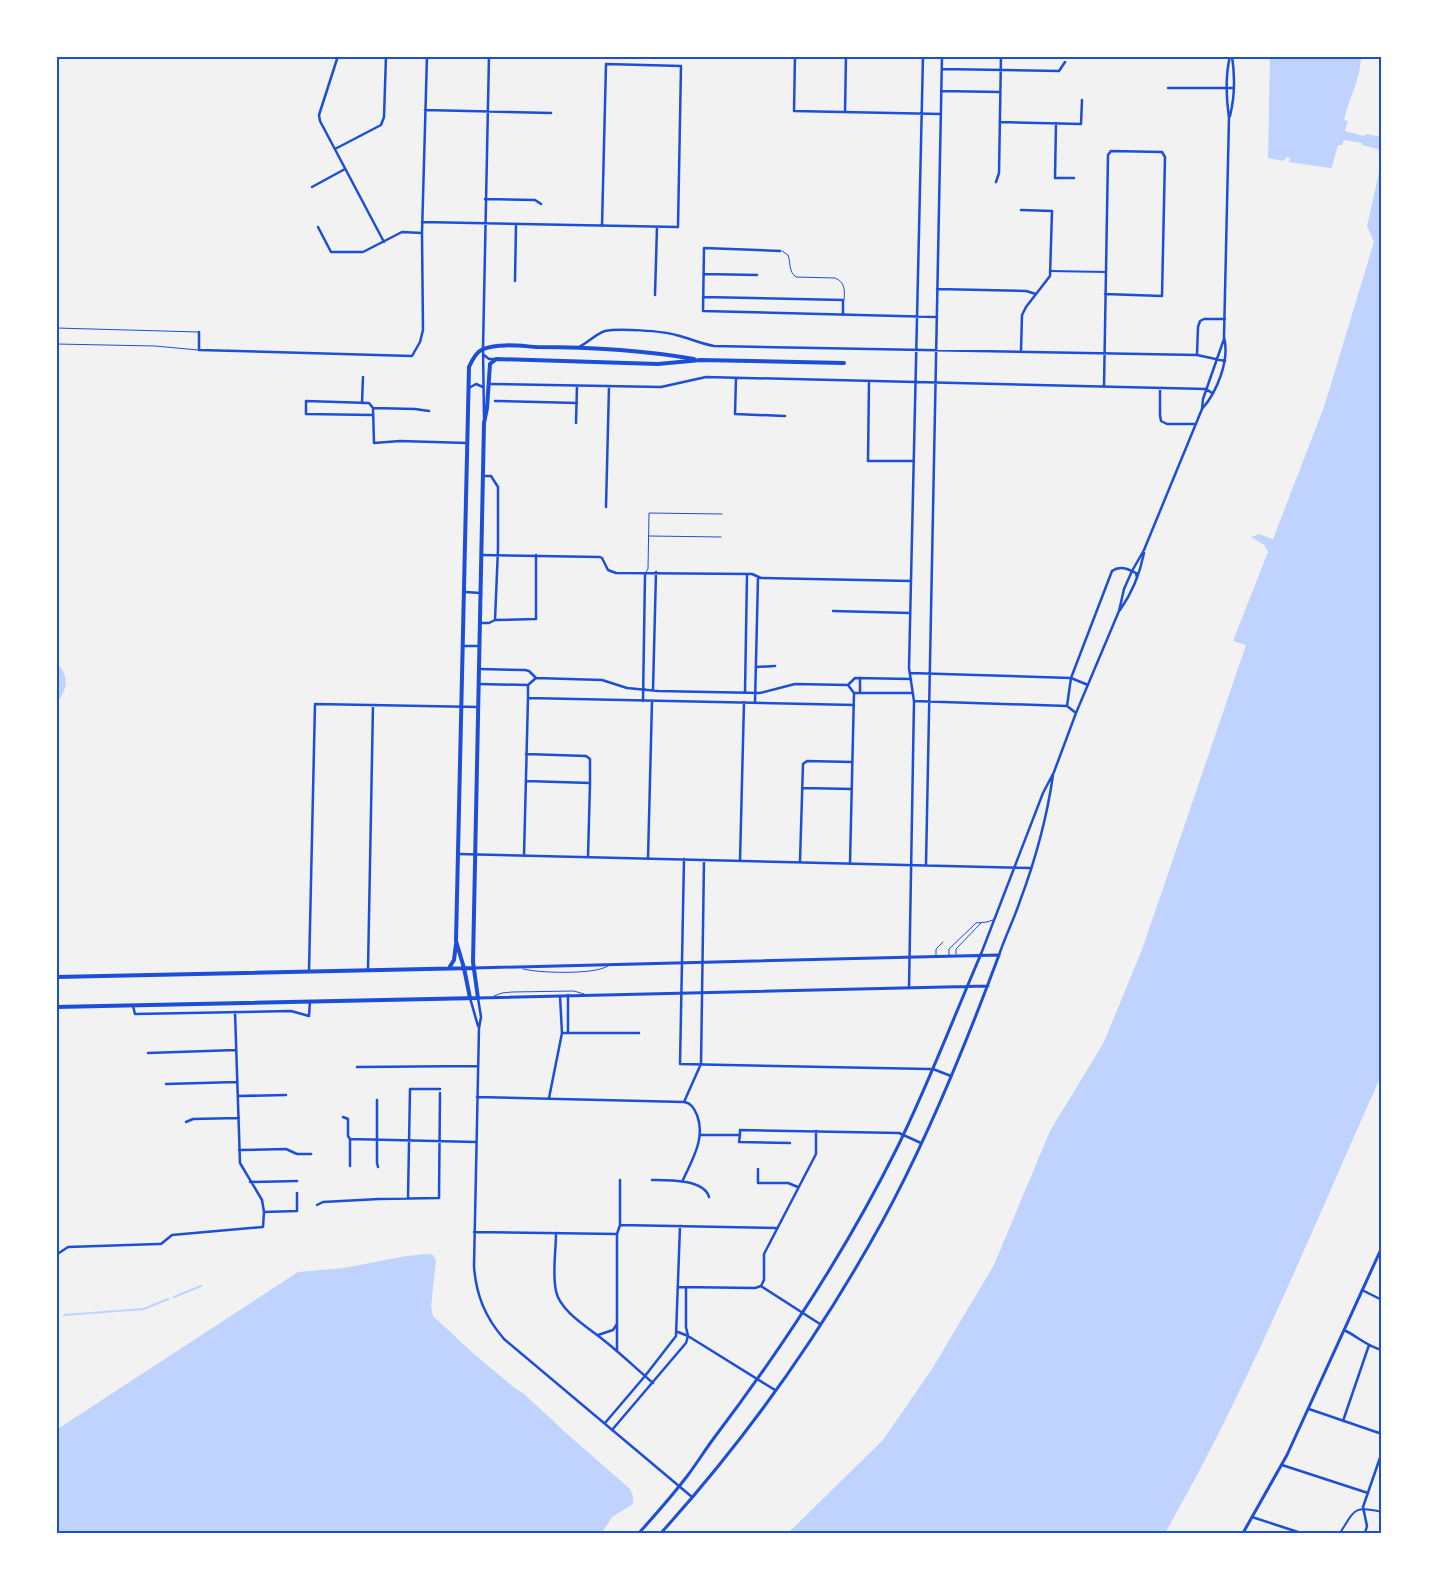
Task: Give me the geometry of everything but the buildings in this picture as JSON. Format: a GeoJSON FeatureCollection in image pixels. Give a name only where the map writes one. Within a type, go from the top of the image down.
{"type":"FeatureCollection","features":[{"type":"Feature","properties":{"kind":"main road"},"geometry":{"type":"LineString","coordinates":[[449,968],[454,960],[456,941],[469,367],[473,358],[500,346],[577,347],[658,353],[701,360]]}},
{"type":"Feature","properties":{"kind":"main road"},"geometry":{"type":"LineString","coordinates":[[56,1007],[478,998],[473,968],[475,854],[484,423],[490,364],[496,359],[658,364],[701,360],[844,363]]}},
{"type":"Feature","properties":{"kind":"main road"},"geometry":{"type":"LineString","coordinates":[[456,941],[470,998]]}},
{"type":"Feature","properties":{"kind":"main road"},"geometry":{"type":"LineString","coordinates":[[56,977],[473,968]]}},
{"type":"Feature","properties":{"kind":"street"},"geometry":{"type":"LineString","coordinates":[[338,56],[319,115],[320,121],[384,242]]}},
{"type":"Feature","properties":{"kind":"street"},"geometry":{"type":"LineString","coordinates":[[335,150],[380,125],[384,117],[386,56]]}},
{"type":"Feature","properties":{"kind":"street"},"geometry":{"type":"LineString","coordinates":[[199,332],[199,350],[412,356],[420,342],[422,330],[422,222],[427,56]]}},
{"type":"Feature","properties":{"kind":"street"},"geometry":{"type":"LineString","coordinates":[[484,423],[483,352],[488,56]]}},
{"type":"Feature","properties":{"kind":"street"},"geometry":{"type":"LineString","coordinates":[[795,56],[794,111],[941,114]]}},
{"type":"Feature","properties":{"kind":"street"},"geometry":{"type":"LineString","coordinates":[[845,112],[846,56]]}},
{"type":"Feature","properties":{"kind":"street"},"geometry":{"type":"LineString","coordinates":[[909,988],[914,701],[910,673],[910,613],[923,56]]}},
{"type":"Feature","properties":{"kind":"street"},"geometry":{"type":"LineString","coordinates":[[926,865],[928,673],[942,56]]}},
{"type":"Feature","properties":{"kind":"street"},"geometry":{"type":"LineString","coordinates":[[996,182],[999,173],[1001,56]]}},
{"type":"Feature","properties":{"kind":"street"},"geometry":{"type":"LineString","coordinates":[[1202,410],[1203,399],[1224,337],[1229,118],[1226,102],[1227,70],[1231,56]]}},
{"type":"Feature","properties":{"kind":"street"},"geometry":{"type":"LineString","coordinates":[[1229,118],[1234,102],[1234,70],[1231,56]]}},
{"type":"Feature","properties":{"kind":"street"},"geometry":{"type":"LineString","coordinates":[[942,69],[1059,71],[1065,62]]}},
{"type":"Feature","properties":{"kind":"street"},"geometry":{"type":"LineString","coordinates":[[422,222],[678,228],[681,66],[606,64],[602,226]]}},
{"type":"Feature","properties":{"kind":"street"},"geometry":{"type":"LineString","coordinates":[[1168,88],[1234,88]]}},
{"type":"Feature","properties":{"kind":"street"},"geometry":{"type":"LineString","coordinates":[[941,91],[1000,92]]}},
{"type":"Feature","properties":{"kind":"street"},"geometry":{"type":"LineString","coordinates":[[1000,122],[1081,124],[1082,100]]}},
{"type":"Feature","properties":{"kind":"street"},"geometry":{"type":"LineString","coordinates":[[425,110],[551,113]]}},
{"type":"Feature","properties":{"kind":"street"},"geometry":{"type":"LineString","coordinates":[[1056,123],[1055,178],[1074,178]]}},
{"type":"Feature","properties":{"kind":"street"},"geometry":{"type":"LineString","coordinates":[[1104,387],[1105,294],[1108,155],[1111,151],[1163,153],[1165,157],[1162,296],[1105,294]]}},
{"type":"Feature","properties":{"kind":"street"},"geometry":{"type":"LineString","coordinates":[[312,187],[345,168]]}},
{"type":"Feature","properties":{"kind":"street"},"geometry":{"type":"LineString","coordinates":[[485,200],[535,200],[541,204]]}},
{"type":"Feature","properties":{"kind":"street"},"geometry":{"type":"LineString","coordinates":[[1021,210],[1052,211],[1050,276],[1022,315],[1021,351]]}},
{"type":"Feature","properties":{"kind":"street"},"geometry":{"type":"LineString","coordinates":[[515,281],[516,224]]}},
{"type":"Feature","properties":{"kind":"street"},"geometry":{"type":"LineString","coordinates":[[318,227],[331,252],[363,252],[402,232],[422,233]]}},
{"type":"Feature","properties":{"kind":"street"},"geometry":{"type":"LineString","coordinates":[[656,295],[657,227]]}},
{"type":"Feature","properties":{"kind":"street"},"geometry":{"type":"LineString","coordinates":[[780,250],[704,248],[703,311],[936,317]]}},
{"type":"Feature","properties":{"kind":"street"},"geometry":{"type":"LineString","coordinates":[[1050,271],[1106,272]]}},
{"type":"Feature","properties":{"kind":"street"},"geometry":{"type":"LineString","coordinates":[[704,274],[757,276]]}},
{"type":"Feature","properties":{"kind":"street"},"geometry":{"type":"LineString","coordinates":[[937,289],[1026,291],[1036,294]]}},
{"type":"Feature","properties":{"kind":"street"},"geometry":{"type":"LineString","coordinates":[[703,297],[843,300],[843,315]]}},
{"type":"Feature","properties":{"kind":"street"},"geometry":{"type":"LineString","coordinates":[[1197,355],[1198,324],[1200,320],[1225,319]]}},
{"type":"Feature","properties":{"kind":"street"},"geometry":{"type":"LineString","coordinates":[[577,347],[589,342],[606,330],[666,332],[714,346],[1197,355],[1225,361]]}},
{"type":"Feature","properties":{"kind":"street"},"geometry":{"type":"LineString","coordinates":[[640,1533],[679,1486],[759,1379],[804,1313],[863,1211],[903,1135],[934,1069],[996,919],[1043,794],[1054,772],[1076,713],[1119,611],[1124,589],[1144,550],[1202,410],[1209,401],[1225,361],[1227,347],[1224,337]]}},
{"type":"Feature","properties":{"kind":"street"},"geometry":{"type":"LineString","coordinates":[[483,352],[489,359],[496,359]]}},
{"type":"Feature","properties":{"kind":"street"},"geometry":{"type":"LineString","coordinates":[[362,403],[363,377]]}},
{"type":"Feature","properties":{"kind":"street"},"geometry":{"type":"LineString","coordinates":[[488,384],[661,387],[706,377],[1160,388],[1206,390],[1212,393]]}},
{"type":"Feature","properties":{"kind":"street"},"geometry":{"type":"LineString","coordinates":[[736,378],[735,414],[785,416]]}},
{"type":"Feature","properties":{"kind":"street"},"geometry":{"type":"LineString","coordinates":[[869,381],[868,461],[914,462]]}},
{"type":"Feature","properties":{"kind":"street"},"geometry":{"type":"LineString","coordinates":[[468,391],[473,385],[483,387]]}},
{"type":"Feature","properties":{"kind":"street"},"geometry":{"type":"LineString","coordinates":[[576,423],[577,386]]}},
{"type":"Feature","properties":{"kind":"street"},"geometry":{"type":"LineString","coordinates":[[606,507],[609,387]]}},
{"type":"Feature","properties":{"kind":"street"},"geometry":{"type":"LineString","coordinates":[[1160,388],[1161,421],[1167,424],[1196,424]]}},
{"type":"Feature","properties":{"kind":"street"},"geometry":{"type":"LineString","coordinates":[[373,415],[306,414],[306,401],[369,403],[373,408],[374,442],[400,441],[467,444]]}},
{"type":"Feature","properties":{"kind":"street"},"geometry":{"type":"LineString","coordinates":[[495,401],[577,403]]}},
{"type":"Feature","properties":{"kind":"street"},"geometry":{"type":"LineString","coordinates":[[373,408],[429,411]]}},
{"type":"Feature","properties":{"kind":"street"},"geometry":{"type":"LineString","coordinates":[[483,476],[492,476],[498,487],[495,620]]}},
{"type":"Feature","properties":{"kind":"street"},"geometry":{"type":"LineString","coordinates":[[1119,611],[1128,599],[1141,566],[1144,550]]}},
{"type":"Feature","properties":{"kind":"street"},"geometry":{"type":"LineString","coordinates":[[481,555],[600,557],[611,572],[645,574],[656,572],[754,574],[758,578],[911,581]]}},
{"type":"Feature","properties":{"kind":"street"},"geometry":{"type":"LineString","coordinates":[[480,623],[489,623],[495,620],[536,619],[536,555]]}},
{"type":"Feature","properties":{"kind":"street"},"geometry":{"type":"LineString","coordinates":[[1067,706],[1071,678],[1112,572],[1120,568],[1132,571],[1136,574],[1136,578]]}},
{"type":"Feature","properties":{"kind":"street"},"geometry":{"type":"LineString","coordinates":[[653,690],[656,572]]}},
{"type":"Feature","properties":{"kind":"street"},"geometry":{"type":"LineString","coordinates":[[643,700],[645,574]]}},
{"type":"Feature","properties":{"kind":"street"},"geometry":{"type":"LineString","coordinates":[[745,692],[747,574]]}},
{"type":"Feature","properties":{"kind":"street"},"geometry":{"type":"LineString","coordinates":[[755,702],[758,578]]}},
{"type":"Feature","properties":{"kind":"street"},"geometry":{"type":"LineString","coordinates":[[464,592],[481,593]]}},
{"type":"Feature","properties":{"kind":"street"},"geometry":{"type":"LineString","coordinates":[[832,611],[910,613]]}},
{"type":"Feature","properties":{"kind":"street"},"geometry":{"type":"LineString","coordinates":[[463,646],[480,646]]}},
{"type":"Feature","properties":{"kind":"street"},"geometry":{"type":"LineString","coordinates":[[756,666],[775,666]]}},
{"type":"Feature","properties":{"kind":"street"},"geometry":{"type":"LineString","coordinates":[[479,669],[525,670],[529,671],[536,678]]}},
{"type":"Feature","properties":{"kind":"street"},"geometry":{"type":"LineString","coordinates":[[910,673],[1071,678],[1088,685]]}},
{"type":"Feature","properties":{"kind":"street"},"geometry":{"type":"LineString","coordinates":[[479,684],[528,685],[536,678],[602,680],[627,688],[643,690],[745,692],[771,691],[795,684],[848,686],[854,693],[850,863]]}},
{"type":"Feature","properties":{"kind":"street"},"geometry":{"type":"LineString","coordinates":[[848,686],[855,678],[911,679]]}},
{"type":"Feature","properties":{"kind":"street"},"geometry":{"type":"LineString","coordinates":[[860,678],[860,693]]}},
{"type":"Feature","properties":{"kind":"street"},"geometry":{"type":"LineString","coordinates":[[524,856],[528,685]]}},
{"type":"Feature","properties":{"kind":"street"},"geometry":{"type":"LineString","coordinates":[[854,693],[912,694]]}},
{"type":"Feature","properties":{"kind":"street"},"geometry":{"type":"LineString","coordinates":[[528,698],[854,705]]}},
{"type":"Feature","properties":{"kind":"street"},"geometry":{"type":"LineString","coordinates":[[648,859],[652,701]]}},
{"type":"Feature","properties":{"kind":"street"},"geometry":{"type":"LineString","coordinates":[[914,701],[1067,706],[1076,713]]}},
{"type":"Feature","properties":{"kind":"street"},"geometry":{"type":"LineString","coordinates":[[740,861],[744,702]]}},
{"type":"Feature","properties":{"kind":"street"},"geometry":{"type":"LineString","coordinates":[[309,971],[315,704],[478,708]]}},
{"type":"Feature","properties":{"kind":"street"},"geometry":{"type":"LineString","coordinates":[[368,970],[374,705]]}},
{"type":"Feature","properties":{"kind":"street"},"geometry":{"type":"LineString","coordinates":[[526,754],[589,757],[588,857]]}},
{"type":"Feature","properties":{"kind":"street"},"geometry":{"type":"LineString","coordinates":[[800,862],[803,762],[852,762]]}},
{"type":"Feature","properties":{"kind":"street"},"geometry":{"type":"LineString","coordinates":[[661,1533],[737,1442],[775,1390],[820,1324],[882,1221],[921,1143],[951,1076],[1021,900],[1050,796],[1054,772]]}},
{"type":"Feature","properties":{"kind":"street"},"geometry":{"type":"LineString","coordinates":[[526,781],[590,783]]}},
{"type":"Feature","properties":{"kind":"street"},"geometry":{"type":"LineString","coordinates":[[802,788],[852,789]]}},
{"type":"Feature","properties":{"kind":"street"},"geometry":{"type":"LineString","coordinates":[[458,854],[1031,868]]}},
{"type":"Feature","properties":{"kind":"street"},"geometry":{"type":"LineString","coordinates":[[684,860],[680,1064],[934,1069],[951,1076]]}},
{"type":"Feature","properties":{"kind":"street"},"geometry":{"type":"LineString","coordinates":[[684,1102],[701,1065],[701,961],[704,860]]}},
{"type":"Feature","properties":{"kind":"street"},"geometry":{"type":"LineString","coordinates":[[473,968],[999,955]]}},
{"type":"Feature","properties":{"kind":"street"},"geometry":{"type":"LineString","coordinates":[[692,1497],[504,1339],[492,1325],[481,1305],[477,1293],[474,1266],[477,1097],[481,1017],[478,998],[988,986]]}},
{"type":"Feature","properties":{"kind":"street"},"geometry":{"type":"LineString","coordinates":[[549,1098],[562,1033],[560,996]]}},
{"type":"Feature","properties":{"kind":"street"},"geometry":{"type":"LineString","coordinates":[[568,996],[568,1033]]}},
{"type":"Feature","properties":{"kind":"street"},"geometry":{"type":"LineString","coordinates":[[470,998],[479,1028]]}},
{"type":"Feature","properties":{"kind":"street"},"geometry":{"type":"LineString","coordinates":[[132,1005],[135,1014],[291,1011],[309,1016],[310,1001]]}},
{"type":"Feature","properties":{"kind":"street"},"geometry":{"type":"LineString","coordinates":[[56,1255],[68,1246],[161,1244],[172,1235],[263,1227],[264,1212],[262,1200],[240,1163],[235,1012]]}},
{"type":"Feature","properties":{"kind":"street"},"geometry":{"type":"LineString","coordinates":[[562,1033],[639,1033]]}},
{"type":"Feature","properties":{"kind":"street"},"geometry":{"type":"LineString","coordinates":[[148,1053],[236,1050]]}},
{"type":"Feature","properties":{"kind":"street"},"geometry":{"type":"LineString","coordinates":[[357,1067],[478,1066]]}},
{"type":"Feature","properties":{"kind":"street"},"geometry":{"type":"LineString","coordinates":[[166,1084],[237,1082]]}},
{"type":"Feature","properties":{"kind":"street"},"geometry":{"type":"LineString","coordinates":[[317,1205],[323,1202],[439,1198],[440,1091],[410,1089],[408,1198]]}},
{"type":"Feature","properties":{"kind":"street"},"geometry":{"type":"LineString","coordinates":[[238,1096],[286,1095]]}},
{"type":"Feature","properties":{"kind":"street"},"geometry":{"type":"LineString","coordinates":[[477,1097],[688,1103],[696,1112],[700,1135],[683,1180]]}},
{"type":"Feature","properties":{"kind":"street"},"geometry":{"type":"LineString","coordinates":[[377,1100],[378,1167]]}},
{"type":"Feature","properties":{"kind":"street"},"geometry":{"type":"LineString","coordinates":[[343,1117],[348,1119],[350,1166]]}},
{"type":"Feature","properties":{"kind":"street"},"geometry":{"type":"LineString","coordinates":[[186,1122],[193,1119],[239,1118]]}},
{"type":"Feature","properties":{"kind":"street"},"geometry":{"type":"LineString","coordinates":[[790,1143],[740,1142],[740,1130],[899,1133],[921,1143]]}},
{"type":"Feature","properties":{"kind":"street"},"geometry":{"type":"LineString","coordinates":[[762,1286],[764,1280],[764,1254],[816,1154],[816,1131]]}},
{"type":"Feature","properties":{"kind":"street"},"geometry":{"type":"LineString","coordinates":[[700,1135],[740,1135]]}},
{"type":"Feature","properties":{"kind":"street"},"geometry":{"type":"LineString","coordinates":[[350,1139],[476,1142]]}},
{"type":"Feature","properties":{"kind":"street"},"geometry":{"type":"LineString","coordinates":[[239,1150],[286,1149],[296,1154],[310,1154]]}},
{"type":"Feature","properties":{"kind":"street"},"geometry":{"type":"LineString","coordinates":[[758,1169],[758,1183],[788,1183],[798,1187]]}},
{"type":"Feature","properties":{"kind":"street"},"geometry":{"type":"LineString","coordinates":[[617,1351],[617,1234],[620,1225],[620,1180]]}},
{"type":"Feature","properties":{"kind":"street"},"geometry":{"type":"LineString","coordinates":[[652,1180],[683,1180],[705,1190],[710,1196]]}},
{"type":"Feature","properties":{"kind":"street"},"geometry":{"type":"LineString","coordinates":[[250,1182],[297,1181]]}},
{"type":"Feature","properties":{"kind":"street"},"geometry":{"type":"LineString","coordinates":[[264,1212],[297,1212],[297,1193]]}},
{"type":"Feature","properties":{"kind":"street"},"geometry":{"type":"LineString","coordinates":[[620,1225],[777,1228]]}},
{"type":"Feature","properties":{"kind":"street"},"geometry":{"type":"LineString","coordinates":[[605,1423],[674,1340],[678,1331],[680,1226]]}},
{"type":"Feature","properties":{"kind":"street"},"geometry":{"type":"LineString","coordinates":[[474,1232],[617,1234]]}},
{"type":"Feature","properties":{"kind":"street"},"geometry":{"type":"LineString","coordinates":[[556,1233],[556,1292],[560,1302],[579,1321],[653,1382]]}},
{"type":"Feature","properties":{"kind":"street"},"geometry":{"type":"LineString","coordinates":[[1243,1533],[1282,1465],[1382,1247]]}},
{"type":"Feature","properties":{"kind":"street"},"geometry":{"type":"LineString","coordinates":[[762,1286],[820,1324]]}},
{"type":"Feature","properties":{"kind":"street"},"geometry":{"type":"LineString","coordinates":[[679,1287],[756,1288],[762,1286]]}},
{"type":"Feature","properties":{"kind":"street"},"geometry":{"type":"LineString","coordinates":[[612,1430],[686,1343],[688,1336],[686,1327],[686,1287]]}},
{"type":"Feature","properties":{"kind":"street"},"geometry":{"type":"LineString","coordinates":[[1362,1290],[1382,1300]]}},
{"type":"Feature","properties":{"kind":"street"},"geometry":{"type":"LineString","coordinates":[[598,1335],[613,1330],[617,1322]]}},
{"type":"Feature","properties":{"kind":"street"},"geometry":{"type":"LineString","coordinates":[[1344,1330],[1369,1345],[1382,1350]]}},
{"type":"Feature","properties":{"kind":"street"},"geometry":{"type":"LineString","coordinates":[[678,1331],[775,1390]]}},
{"type":"Feature","properties":{"kind":"street"},"geometry":{"type":"LineString","coordinates":[[1343,1421],[1369,1345]]}},
{"type":"Feature","properties":{"kind":"street"},"geometry":{"type":"LineString","coordinates":[[1309,1409],[1382,1434]]}},
{"type":"Feature","properties":{"kind":"street"},"geometry":{"type":"LineString","coordinates":[[1365,1533],[1367,1526],[1363,1507],[1382,1452]]}},
{"type":"Feature","properties":{"kind":"street"},"geometry":{"type":"LineString","coordinates":[[1282,1465],[1368,1493]]}},
{"type":"Feature","properties":{"kind":"street"},"geometry":{"type":"LineString","coordinates":[[1340,1533],[1355,1510],[1363,1507],[1382,1512]]}},
{"type":"Feature","properties":{"kind":"street"},"geometry":{"type":"LineString","coordinates":[[1252,1517],[1301,1533]]}},
{"type":"Feature","properties":{"kind":"lane"},"geometry":{"type":"LineString","coordinates":[[780,250],[788,255],[790,270],[796,277],[835,278],[840,280],[844,287],[843,300]]}},
{"type":"Feature","properties":{"kind":"lane"},"geometry":{"type":"LineString","coordinates":[[56,328],[199,332]]}},
{"type":"Feature","properties":{"kind":"lane"},"geometry":{"type":"LineString","coordinates":[[56,344],[155,346],[199,350]]}},
{"type":"Feature","properties":{"kind":"lane"},"geometry":{"type":"LineString","coordinates":[[645,574],[648,569],[649,513],[722,514]]}},
{"type":"Feature","properties":{"kind":"lane"},"geometry":{"type":"LineString","coordinates":[[648,536],[721,537]]}},
{"type":"Feature","properties":{"kind":"lane"},"geometry":{"type":"LineString","coordinates":[[949,955],[949,949],[976,923],[996,919]]}},
{"type":"Feature","properties":{"kind":"lane"},"geometry":{"type":"LineString","coordinates":[[956,955],[956,949],[982,923]]}},
{"type":"Feature","properties":{"kind":"lane"},"geometry":{"type":"LineString","coordinates":[[936,956],[936,949],[943,942]]}},
{"type":"Feature","properties":{"kind":"lane"},"geometry":{"type":"LineString","coordinates":[[518,966],[535,971],[562,972],[600,970],[610,964]]}},
{"type":"Feature","properties":{"kind":"lane"},"geometry":{"type":"LineString","coordinates":[[492,998],[502,993],[512,992],[574,991],[588,995]]}},
{"type":"Feature","properties":{"kind":"water"},"geometry":{"type":"Polygon","coordinates":[[[1270,56],[1361,56],[1357,80],[1344,120],[1348,121],[1345,131],[1364,136],[1366,134],[1382,137],[1382,157],[1378,149],[1362,145],[1362,143],[1344,140],[1342,145],[1338,145],[1332,167],[1330,168],[1289,162],[1290,158],[1286,157],[1284,161],[1268,158],[1270,56]]]}},
{"type":"Feature","properties":{"kind":"water"},"geometry":{"type":"Polygon","coordinates":[[[1382,159],[1382,1073],[1376,1087],[1250,1369],[1195,1479],[1165,1533],[788,1533],[883,1440],[932,1369],[994,1265],[1050,1131],[1104,1042],[1143,947],[1246,645],[1233,641],[1268,552],[1264,545],[1251,537],[1259,534],[1273,539],[1324,407],[1374,242],[1367,226],[1382,159]]]}},
{"type":"Feature","properties":{"kind":"water"},"geometry":{"type":"Polygon","coordinates":[[[56,662],[63,672],[66,682],[63,692],[56,703],[56,662]]]}},
{"type":"Feature","properties":{"kind":"water"},"geometry":{"type":"Polygon","coordinates":[[[433,1255],[436,1260],[431,1307],[433,1316],[474,1354],[523,1393],[630,1489],[633,1496],[633,1504],[612,1517],[602,1533],[56,1533],[56,1430],[298,1272],[344,1268],[406,1256],[433,1255]]]}},
{"type":"Feature","properties":{"kind":"waterway"},"geometry":{"type":"LineString","coordinates":[[174,1297],[201,1286]]}},
{"type":"Feature","properties":{"kind":"waterway"},"geometry":{"type":"LineString","coordinates":[[64,1315],[144,1309],[168,1299]]}}]}
